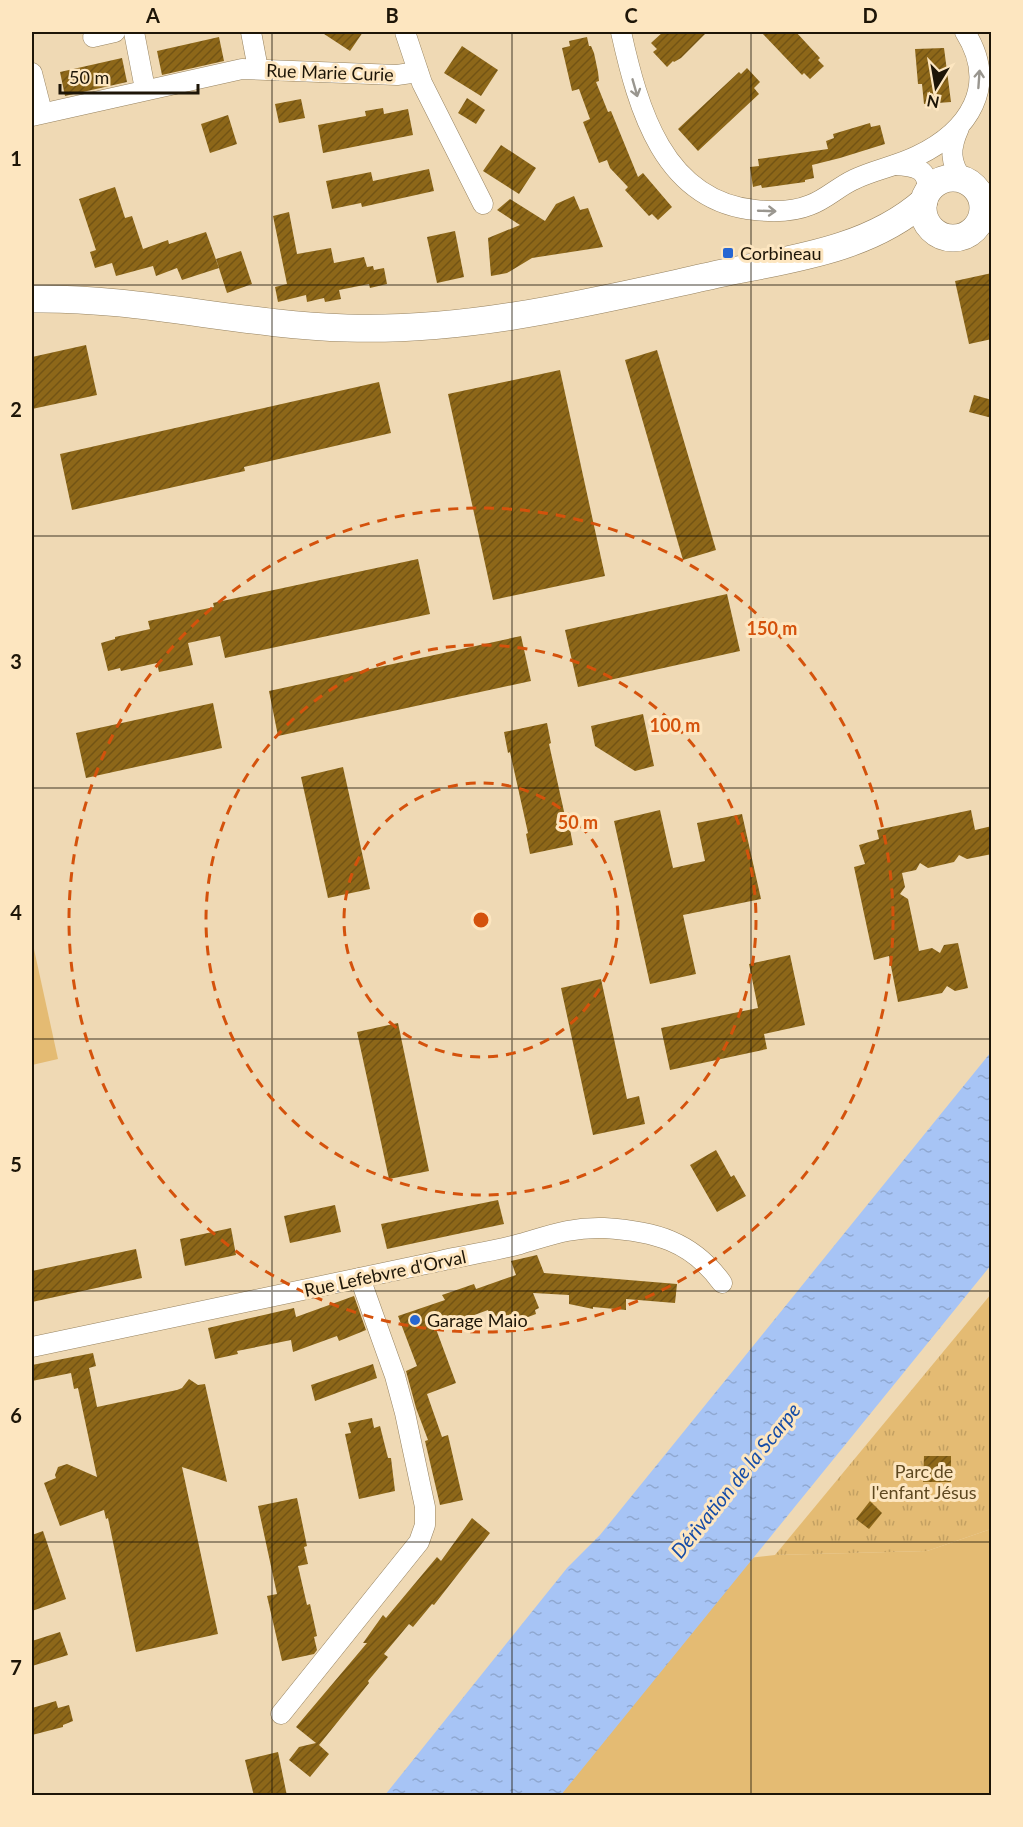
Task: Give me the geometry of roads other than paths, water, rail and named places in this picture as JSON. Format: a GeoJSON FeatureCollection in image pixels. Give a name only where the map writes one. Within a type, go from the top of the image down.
{"type":"FeatureCollection","features":[{"type":"Feature","properties":{"kind":"main road"},"geometry":{"type":"LineString","coordinates":[[32,298],[118,302],[307,326],[418,327],[510,317],[808,255],[863,248],[917,233],[955,238],[964,236],[986,216],[982,200],[974,183],[954,178],[941,180],[907,215],[869,235],[808,255]]}},
{"type":"Feature","properties":{"kind":"main road"},"geometry":{"type":"LineString","coordinates":[[925,196],[924,215],[927,224],[941,236]]}},
{"type":"Feature","properties":{"kind":"street"},"geometry":{"type":"LineString","coordinates":[[93,37],[115,32]]}},
{"type":"Feature","properties":{"kind":"street"},"geometry":{"type":"LineString","coordinates":[[134,32],[145,89]]}},
{"type":"Feature","properties":{"kind":"street"},"geometry":{"type":"LineString","coordinates":[[251,32],[258,69]]}},
{"type":"Feature","properties":{"kind":"street"},"geometry":{"type":"LineString","coordinates":[[405,32],[418,72],[483,204]]}},
{"type":"Feature","properties":{"kind":"street"},"geometry":{"type":"LineString","coordinates":[[621,32],[636,93],[651,132],[684,177],[705,196],[725,204],[747,210],[786,211],[810,206],[853,180],[931,149],[960,126]]}},
{"type":"Feature","properties":{"kind":"street"},"geometry":{"type":"LineString","coordinates":[[965,32],[978,58],[980,87],[973,106],[960,126],[952,146],[951,158],[956,169],[974,183]]}},
{"type":"Feature","properties":{"kind":"street","name":"Rue Marie Curie"},"geometry":{"type":"LineString","coordinates":[[37,114],[242,69],[388,75],[418,72]]}},
{"type":"Feature","properties":{"kind":"street"},"geometry":{"type":"LineString","coordinates":[[32,73],[37,114]]}},
{"type":"Feature","properties":{"kind":"street"},"geometry":{"type":"LineString","coordinates":[[895,165],[909,166],[921,171],[927,182],[925,196]]}},
{"type":"Feature","properties":{"kind":"street","name":"Rue Lefebvre d'Orval"},"geometry":{"type":"LineString","coordinates":[[32,1347],[521,1244],[566,1230],[602,1228],[648,1234],[681,1245],[704,1260],[722,1283]]}},
{"type":"Feature","properties":{"kind":"street"},"geometry":{"type":"LineString","coordinates":[[281,1714],[419,1542],[425,1525],[425,1507],[405,1413],[360,1278]]}},
{"type":"Feature","properties":{"kind":"water","name":"Dérivation de la Scarpe"},"geometry":{"type":"Polygon","coordinates":[[[991,1052],[991,1265],[561,1795],[385,1795],[567,1568],[600,1535],[991,1052]]]}},
{"type":"Feature","properties":{"kind":"place","name":"Corbineau"},"geometry":{"type":"Point","coordinates":[728,253]}},
{"type":"Feature","properties":{"kind":"place","name":"Garage Maio"},"geometry":{"type":"Point","coordinates":[415,1320]}},
{"type":"Feature","properties":{"kind":"park label","name":"Parc de l'enfant Jésus"},"geometry":{"type":"Point","coordinates":[924,1481]}}]}
